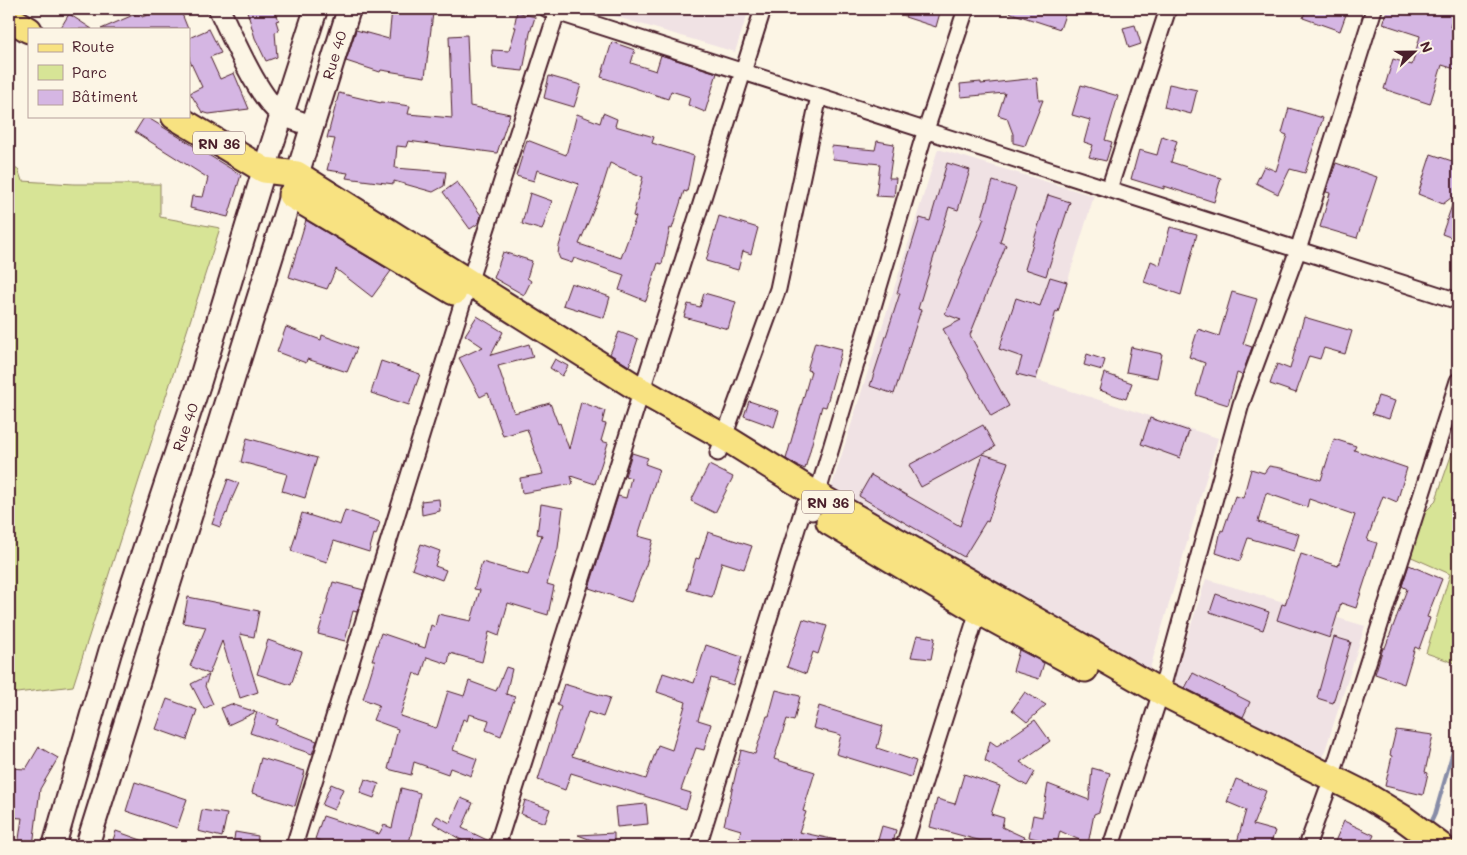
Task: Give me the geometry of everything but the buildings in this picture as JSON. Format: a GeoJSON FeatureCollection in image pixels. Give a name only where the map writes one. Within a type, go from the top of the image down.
{"type":"FeatureCollection","features":[{"type":"Feature","properties":{"kind":"main road","name":"Rue 40"},"geometry":{"type":"LineString","coordinates":[[54,846],[110,652],[199,384],[264,170],[316,9]]}},
{"type":"Feature","properties":{"kind":"main road","name":"Rue 40"},"geometry":{"type":"LineString","coordinates":[[87,846],[349,9]]}},
{"type":"Feature","properties":{"kind":"main road"},"geometry":{"type":"LineString","coordinates":[[9,18],[28,29]]}},
{"type":"Feature","properties":{"kind":"main road","name":"RN 36"},"geometry":{"type":"LineString","coordinates":[[177,118],[264,170],[294,184],[640,398],[721,445],[978,611],[1329,784],[1401,822],[1435,845]]}},
{"type":"Feature","properties":{"kind":"main road","name":"RN 36"},"geometry":{"type":"LineString","coordinates":[[811,504],[1158,700]]}},
{"type":"Feature","properties":{"kind":"street"},"geometry":{"type":"LineString","coordinates":[[219,9],[268,102],[283,115],[313,126]]}},
{"type":"Feature","properties":{"kind":"street"},"geometry":{"type":"LineString","coordinates":[[497,846],[763,9]]}},
{"type":"Feature","properties":{"kind":"street"},"geometry":{"type":"LineString","coordinates":[[698,846],[811,504],[922,142],[966,9]]}},
{"type":"Feature","properties":{"kind":"street"},"geometry":{"type":"LineString","coordinates":[[1110,189],[1168,9]]}},
{"type":"Feature","properties":{"kind":"street"},"geometry":{"type":"LineString","coordinates":[[1111,846],[1158,700],[1241,404],[1298,250],[1374,9]]}},
{"type":"Feature","properties":{"kind":"street"},"geometry":{"type":"LineString","coordinates":[[294,846],[552,10],[1458,301]]}},
{"type":"Feature","properties":{"kind":"street"},"geometry":{"type":"LineString","coordinates":[[721,445],[778,289],[819,96]]}},
{"type":"Feature","properties":{"kind":"street"},"geometry":{"type":"LineString","coordinates":[[1307,846],[1329,784],[1458,381]]}},
{"type":"Feature","properties":{"kind":"street"},"geometry":{"type":"LineString","coordinates":[[904,846],[978,611]]}},
{"type":"Feature","properties":{"kind":"shaded area"},"geometry":{"type":"Polygon","coordinates":[[[590,9],[749,9],[735,52],[590,9]]]}},
{"type":"Feature","properties":{"kind":"shaded area"},"geometry":{"type":"Polygon","coordinates":[[[938,149],[1094,196],[1037,380],[1218,438],[1148,675],[829,495],[938,149]]]}},
{"type":"Feature","properties":{"kind":"shaded area"},"geometry":{"type":"Polygon","coordinates":[[[1206,579],[1365,626],[1323,757],[1171,687],[1206,579]]]}},
{"type":"Feature","properties":{"kind":"green space"},"geometry":{"type":"Polygon","coordinates":[[[9,169],[18,169],[22,181],[74,184],[160,184],[160,217],[220,228],[73,686],[9,694],[9,169]]]}},
{"type":"Feature","properties":{"kind":"green space"},"geometry":{"type":"Polygon","coordinates":[[[1458,436],[1458,664],[1426,653],[1450,574],[1407,555],[1421,516],[1435,502],[1458,436]]]}},
{"type":"Feature","properties":{"kind":"waterway"},"geometry":{"type":"LineString","coordinates":[[1429,827],[1435,814],[1458,734]]}}]}
